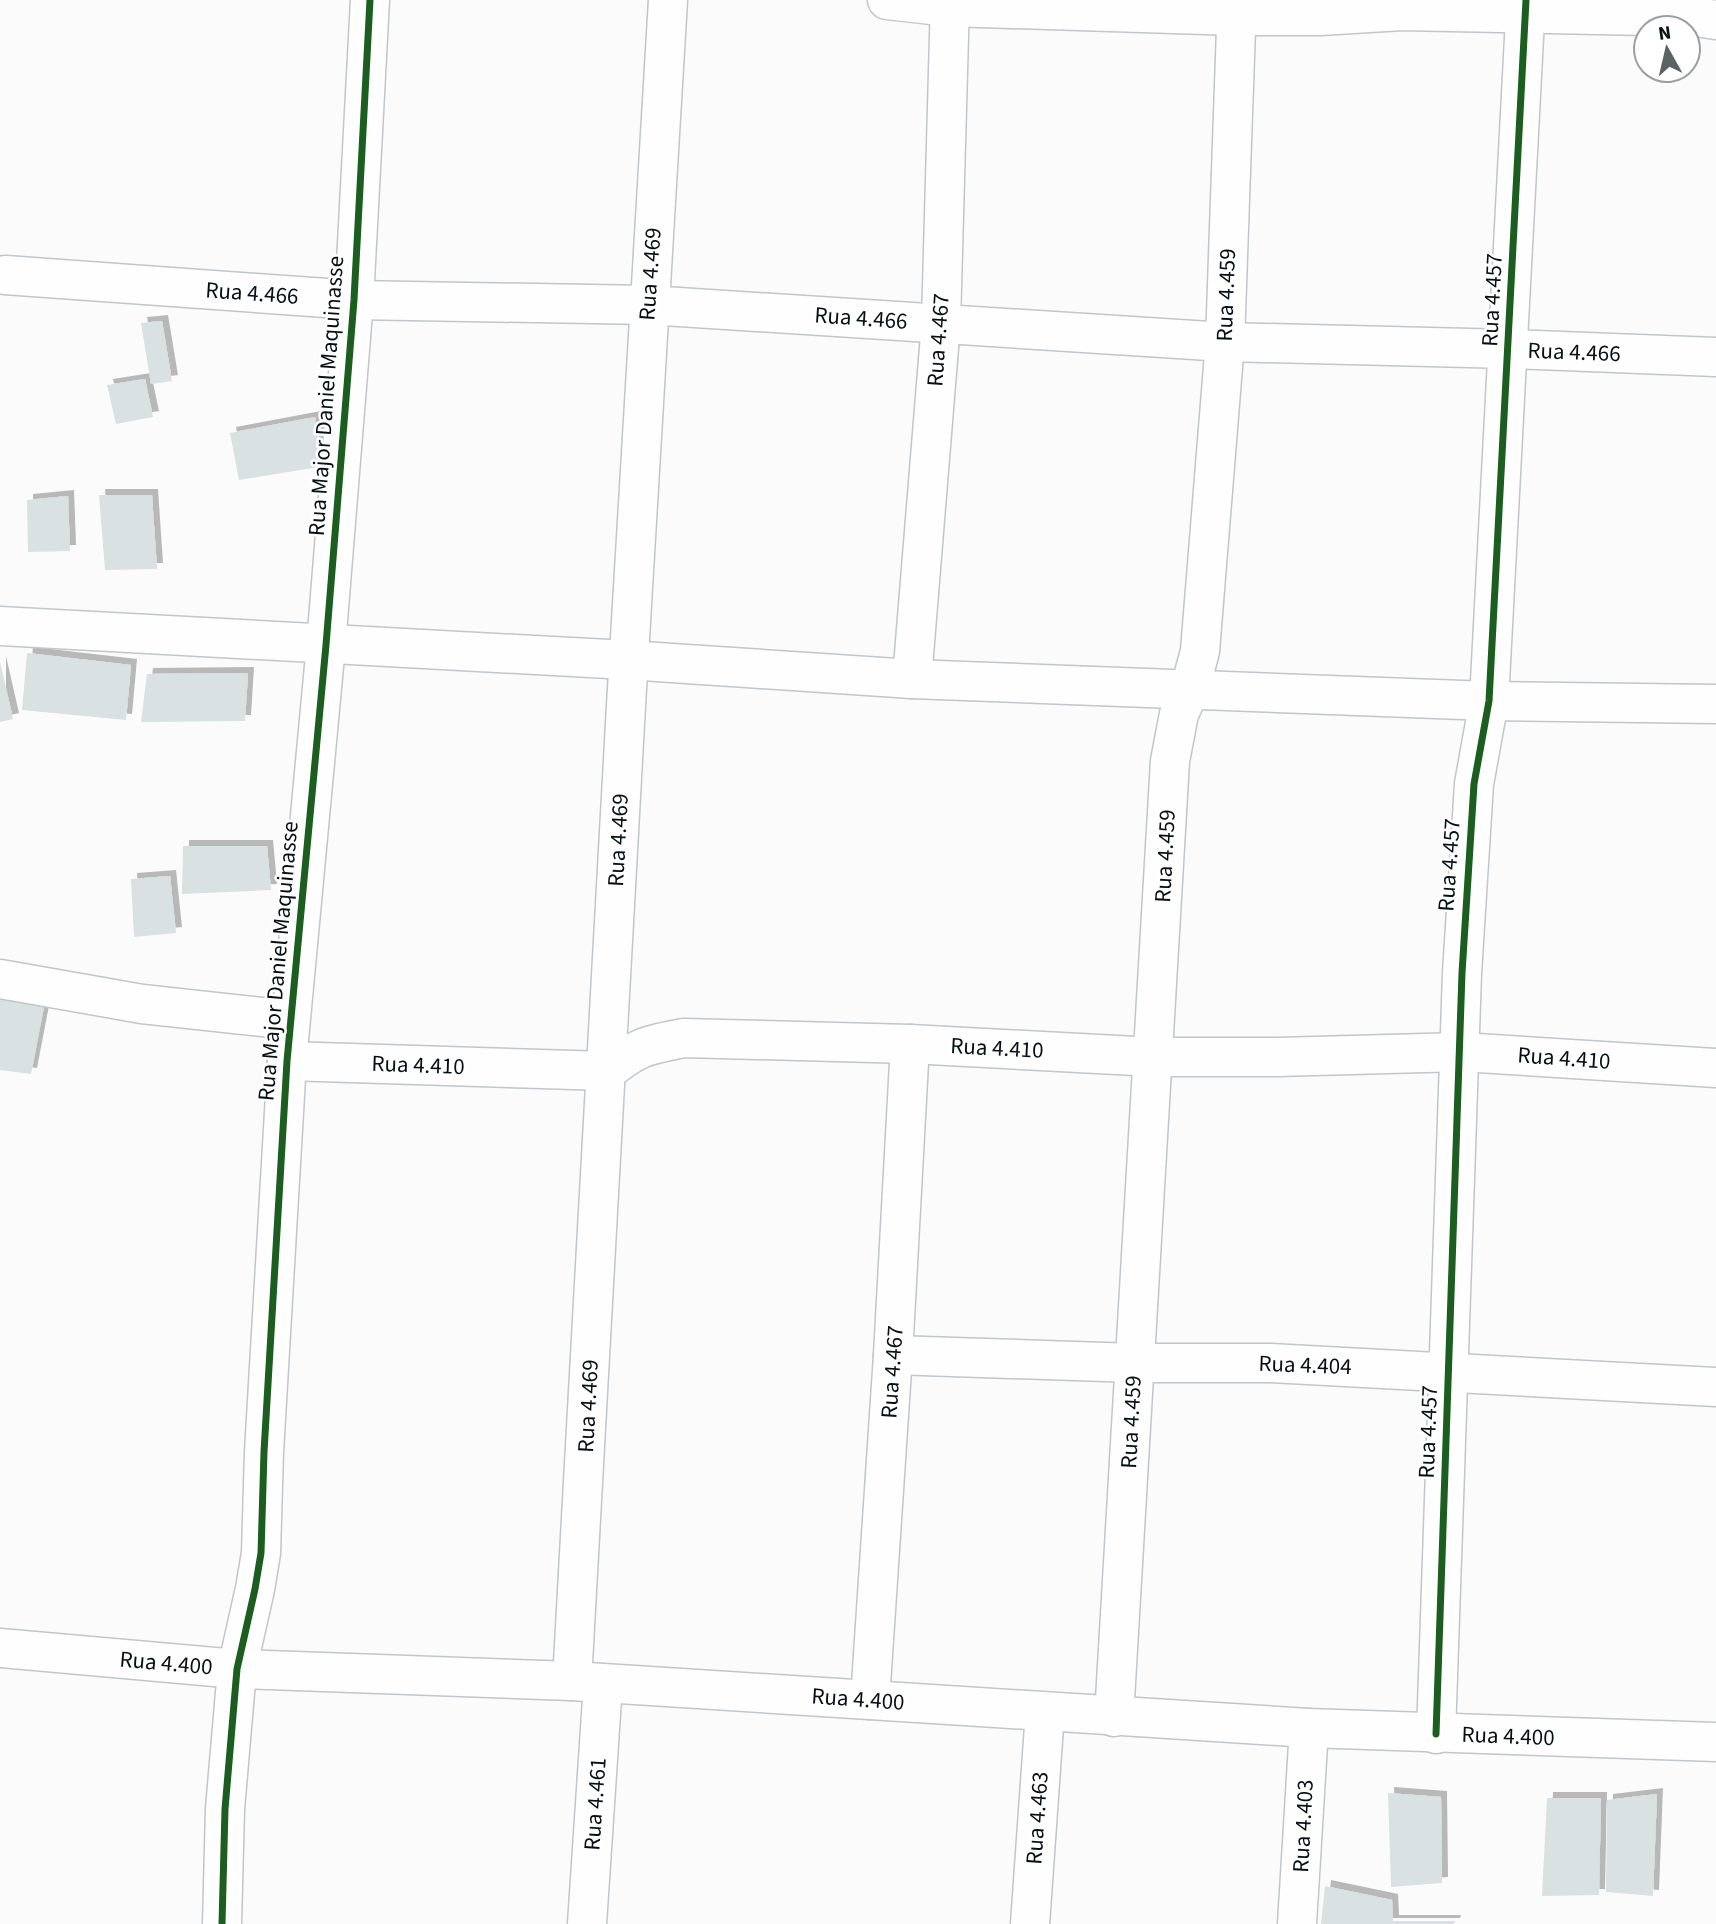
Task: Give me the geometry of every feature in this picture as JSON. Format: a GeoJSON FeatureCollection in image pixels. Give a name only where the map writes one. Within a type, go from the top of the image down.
{"type":"FeatureCollection","features":[{"type":"Feature","properties":{"kind":"street","name":"Rua Major Daniel Maquinasse"},"geometry":{"type":"LineString","coordinates":[[222,1924],[225,1810],[237,1669],[261,1553],[264,1452],[287,1061],[326,645],[354,300],[370,0]]}},
{"type":"Feature","properties":{"kind":"street","name":"Rua 4.469"},"geometry":{"type":"LineString","coordinates":[[587,1682],[607,1071],[627,660],[668,0]]}},
{"type":"Feature","properties":{"kind":"street"},"geometry":{"type":"LineString","coordinates":[[887,0],[950,4],[1237,8],[1320,16],[1525,6],[1716,20]]}},
{"type":"Feature","properties":{"kind":"street","name":"Rua 4.467"},"geometry":{"type":"LineString","coordinates":[[912,679],[941,323],[950,4]]}},
{"type":"Feature","properties":{"kind":"street","name":"Rua 4.457"},"geometry":{"type":"LineString","coordinates":[[1436,1734],[1462,973],[1474,784],[1489,701],[1525,6]]}},
{"type":"Feature","properties":{"kind":"street","name":"Rua 4.459"},"geometry":{"type":"LineString","coordinates":[[1114,1717],[1170,761],[1179,714],[1190,690],[1200,651],[1225,342],[1237,8]]}},
{"type":"Feature","properties":{"kind":"street","name":"Rua 4.466"},"geometry":{"type":"LineString","coordinates":[[5,275],[354,300],[648,305],[1225,342],[1716,357]]}},
{"type":"Feature","properties":{"kind":"street"},"geometry":{"type":"LineString","coordinates":[[0,626],[627,660],[912,679],[1489,701],[1716,704]]}},
{"type":"Feature","properties":{"kind":"street"},"geometry":{"type":"LineString","coordinates":[[0,979],[142,1004],[290,1020]]}},
{"type":"Feature","properties":{"kind":"street","name":"Rua 4.410"},"geometry":{"type":"LineString","coordinates":[[287,1061],[607,1071],[633,1051],[684,1038],[910,1044],[1154,1057],[1461,1052],[1716,1068]]}},
{"type":"Feature","properties":{"kind":"street","name":"Rua 4.467"},"geometry":{"type":"LineString","coordinates":[[870,1700],[910,1044]]}},
{"type":"Feature","properties":{"kind":"street","name":"Rua 4.404"},"geometry":{"type":"LineString","coordinates":[[893,1355],[1135,1363],[1270,1363],[1716,1387]]}},
{"type":"Feature","properties":{"kind":"street","name":"Rua 4.400"},"geometry":{"type":"LineString","coordinates":[[0,1648],[237,1669],[587,1682],[1309,1728],[1716,1742]]}},
{"type":"Feature","properties":{"kind":"street","name":"Rua 4.461"},"geometry":{"type":"LineString","coordinates":[[587,1682],[587,1924]]}},
{"type":"Feature","properties":{"kind":"street","name":"Rua 4.463"},"geometry":{"type":"LineString","coordinates":[[1030,1924],[1045,1712]]}},
{"type":"Feature","properties":{"kind":"street","name":"Rua 4.403"},"geometry":{"type":"LineString","coordinates":[[1297,1924],[1309,1728]]}},
{"type":"Feature","properties":{"kind":"building"},"geometry":{"type":"Polygon","coordinates":[[[162,321],[172,381],[151,384],[141,323],[162,321]]]}},
{"type":"Feature","properties":{"kind":"building"},"geometry":{"type":"Polygon","coordinates":[[[145,379],[153,417],[116,424],[107,385],[145,379]]]}},
{"type":"Feature","properties":{"kind":"building"},"geometry":{"type":"Polygon","coordinates":[[[315,417],[325,466],[239,480],[230,433],[315,417]]]}},
{"type":"Feature","properties":{"kind":"building"},"geometry":{"type":"Polygon","coordinates":[[[99,495],[152,495],[157,569],[105,570],[99,495]]]}},
{"type":"Feature","properties":{"kind":"building"},"geometry":{"type":"Polygon","coordinates":[[[68,496],[70,551],[28,552],[27,500],[68,496]]]}},
{"type":"Feature","properties":{"kind":"building"},"geometry":{"type":"Polygon","coordinates":[[[27,653],[131,665],[126,720],[22,710],[27,653]]]}},
{"type":"Feature","properties":{"kind":"building"},"geometry":{"type":"Polygon","coordinates":[[[0,662],[13,719],[0,722],[0,662]]]}},
{"type":"Feature","properties":{"kind":"building"},"geometry":{"type":"Polygon","coordinates":[[[248,673],[245,721],[141,722],[147,674],[248,673]]]}},
{"type":"Feature","properties":{"kind":"building"},"geometry":{"type":"Polygon","coordinates":[[[183,846],[267,846],[271,890],[182,894],[183,846]]]}},
{"type":"Feature","properties":{"kind":"building"},"geometry":{"type":"Polygon","coordinates":[[[170,876],[176,933],[134,937],[131,879],[170,876]]]}},
{"type":"Feature","properties":{"kind":"building"},"geometry":{"type":"Polygon","coordinates":[[[0,990],[46,996],[31,1074],[0,1070],[0,990]]]}},
{"type":"Feature","properties":{"kind":"building"},"geometry":{"type":"Polygon","coordinates":[[[1388,1793],[1441,1797],[1442,1883],[1391,1887],[1388,1793]]]}},
{"type":"Feature","properties":{"kind":"building"},"geometry":{"type":"Polygon","coordinates":[[[1657,1794],[1653,1896],[1606,1892],[1607,1800],[1657,1794]]]}},
{"type":"Feature","properties":{"kind":"building"},"geometry":{"type":"Polygon","coordinates":[[[1547,1798],[1601,1798],[1599,1895],[1542,1896],[1547,1798]]]}},
{"type":"Feature","properties":{"kind":"building"},"geometry":{"type":"Polygon","coordinates":[[[1325,1886],[1392,1900],[1393,1921],[1455,1921],[1454,1924],[1321,1924],[1325,1886]]]}},
{"type":"Feature","properties":{"kind":"cycle path"},"geometry":{"type":"LineString","coordinates":[[222,1924],[225,1809],[237,1669],[261,1553],[264,1452],[287,1061],[326,645],[354,300],[370,0]]}},
{"type":"Feature","properties":{"kind":"cycle path"},"geometry":{"type":"LineString","coordinates":[[1436,1734],[1462,973],[1474,784],[1489,701],[1526,0]]}}]}
